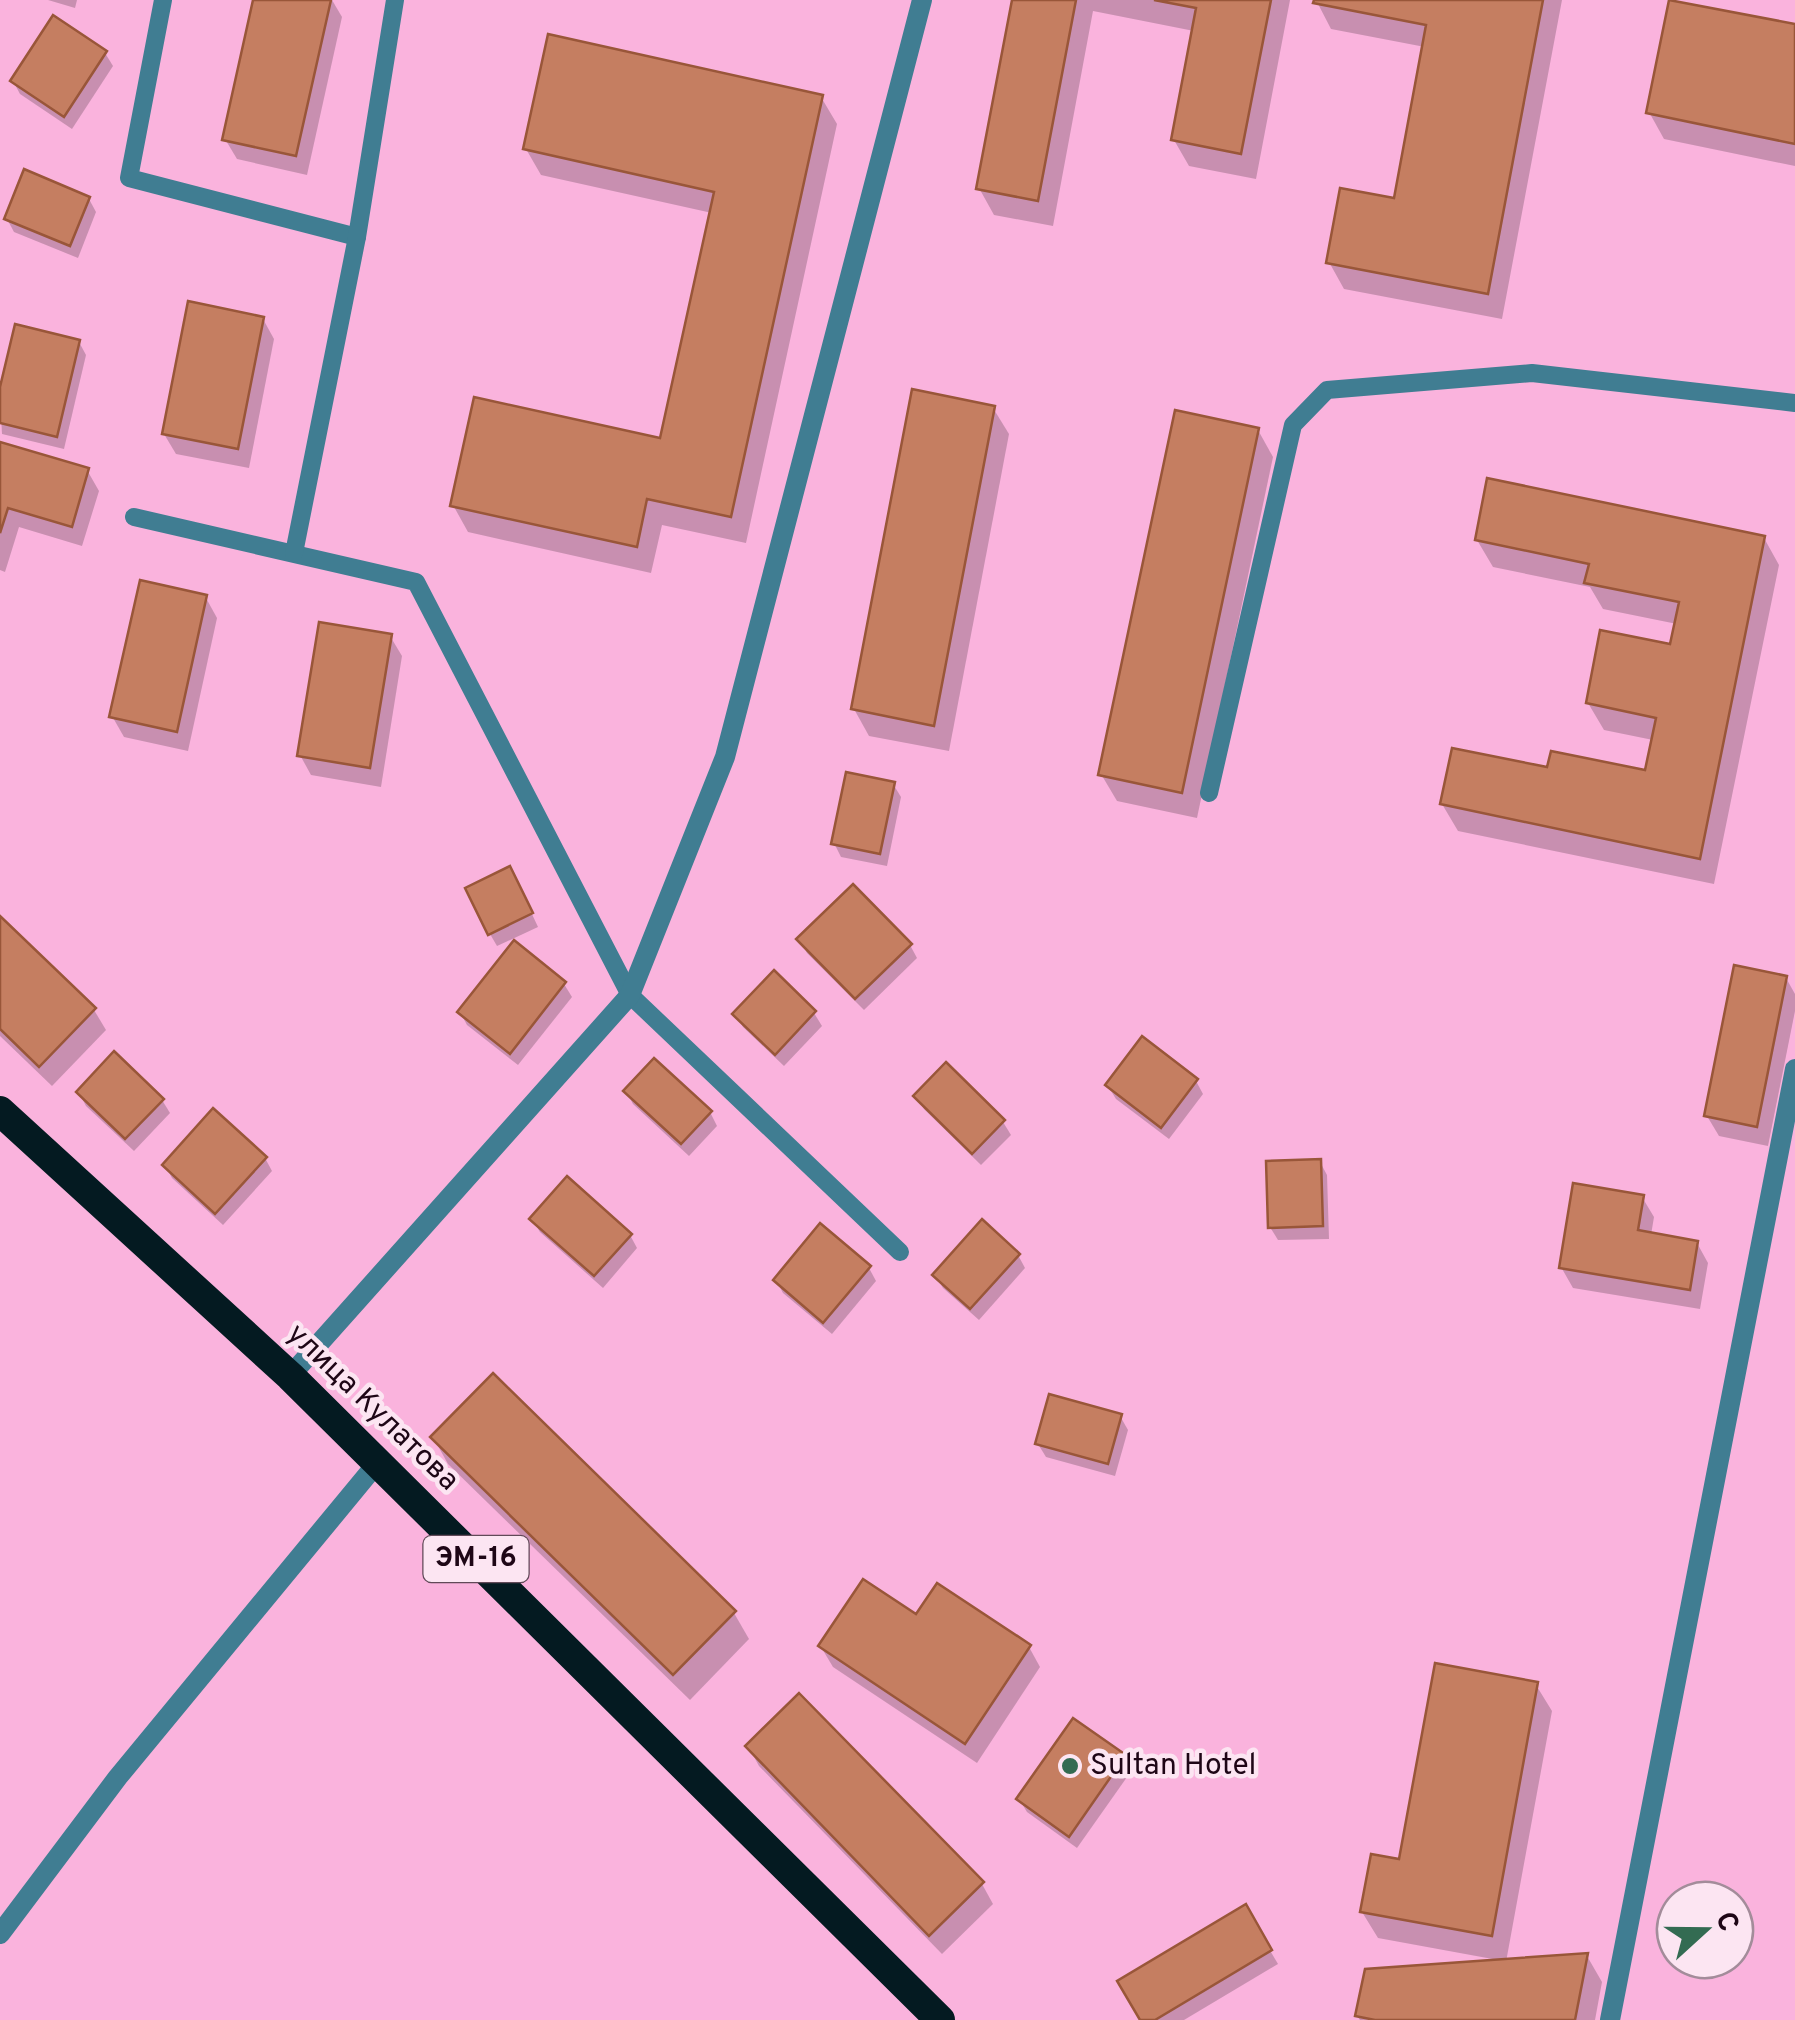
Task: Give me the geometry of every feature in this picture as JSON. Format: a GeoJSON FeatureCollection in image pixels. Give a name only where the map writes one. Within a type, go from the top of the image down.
{"type":"FeatureCollection","features":[{"type":"Feature","properties":{"kind":"highway","name":"улица Кулатова"},"geometry":{"type":"LineString","coordinates":[[0,1111],[290,1376],[940,2020]]}},
{"type":"Feature","properties":{"kind":"street"},"geometry":{"type":"LineString","coordinates":[[290,1376],[630,995],[725,757],[922,0]]}},
{"type":"Feature","properties":{"kind":"street"},"geometry":{"type":"LineString","coordinates":[[1610,2020],[1795,1068]]}},
{"type":"Feature","properties":{"kind":"street"},"geometry":{"type":"LineString","coordinates":[[0,1934],[118,1777],[378,1462]]}},
{"type":"Feature","properties":{"kind":"lane"},"geometry":{"type":"LineString","coordinates":[[163,0],[129,178],[357,236]]}},
{"type":"Feature","properties":{"kind":"lane"},"geometry":{"type":"LineString","coordinates":[[294,553],[357,236],[395,0]]}},
{"type":"Feature","properties":{"kind":"lane"},"geometry":{"type":"LineString","coordinates":[[1210,792],[1293,425],[1328,390],[1532,373],[1795,403]]}},
{"type":"Feature","properties":{"kind":"lane"},"geometry":{"type":"LineString","coordinates":[[134,517],[416,582],[630,995],[900,1252]]}},
{"type":"Feature","properties":{"kind":"building"},"geometry":{"type":"Polygon","coordinates":[[[253,0],[331,0],[296,156],[222,140],[253,0]]]}},
{"type":"Feature","properties":{"kind":"building"},"geometry":{"type":"Polygon","coordinates":[[[1012,0],[1076,0],[1038,201],[976,189],[1012,0]]]}},
{"type":"Feature","properties":{"kind":"building"},"geometry":{"type":"Polygon","coordinates":[[[1154,0],[1271,0],[1241,154],[1171,140],[1196,8],[1154,0]]]}},
{"type":"Feature","properties":{"kind":"building"},"geometry":{"type":"Polygon","coordinates":[[[1543,0],[1488,294],[1326,263],[1340,188],[1394,198],[1426,25],[1313,3],[1543,0]]]}},
{"type":"Feature","properties":{"kind":"building"},"geometry":{"type":"Polygon","coordinates":[[[1669,0],[1795,24],[1795,144],[1646,113],[1669,0]]]}},
{"type":"Feature","properties":{"kind":"building"},"geometry":{"type":"Polygon","coordinates":[[[53,15],[107,51],[64,117],[10,81],[53,15]]]}},
{"type":"Feature","properties":{"kind":"building"},"geometry":{"type":"Polygon","coordinates":[[[548,34],[823,95],[731,517],[647,499],[637,547],[450,506],[474,397],[660,438],[714,192],[523,149],[548,34]]]}},
{"type":"Feature","properties":{"kind":"building"},"geometry":{"type":"Polygon","coordinates":[[[24,169],[90,197],[70,246],[4,219],[24,169]]]}},
{"type":"Feature","properties":{"kind":"building"},"geometry":{"type":"Polygon","coordinates":[[[188,301],[264,317],[238,449],[162,434],[188,301]]]}},
{"type":"Feature","properties":{"kind":"building"},"geometry":{"type":"Polygon","coordinates":[[[15,324],[80,340],[57,437],[0,423],[0,387],[15,324]]]}},
{"type":"Feature","properties":{"kind":"building"},"geometry":{"type":"Polygon","coordinates":[[[912,389],[995,406],[934,726],[851,709],[912,389]]]}},
{"type":"Feature","properties":{"kind":"building"},"geometry":{"type":"Polygon","coordinates":[[[1175,410],[1259,428],[1182,793],[1098,775],[1175,410]]]}},
{"type":"Feature","properties":{"kind":"building"},"geometry":{"type":"Polygon","coordinates":[[[0,442],[89,468],[72,527],[8,508],[0,533],[0,442]]]}},
{"type":"Feature","properties":{"kind":"building"},"geometry":{"type":"Polygon","coordinates":[[[1487,478],[1765,536],[1700,859],[1440,804],[1452,748],[1547,767],[1551,751],[1645,770],[1656,718],[1586,703],[1600,630],[1670,644],[1679,602],[1584,583],[1589,564],[1475,540],[1487,478]]]}},
{"type":"Feature","properties":{"kind":"building"},"geometry":{"type":"Polygon","coordinates":[[[140,580],[207,595],[177,732],[109,717],[140,580]]]}},
{"type":"Feature","properties":{"kind":"building"},"geometry":{"type":"Polygon","coordinates":[[[319,622],[392,634],[370,768],[297,756],[319,622]]]}},
{"type":"Feature","properties":{"kind":"building"},"geometry":{"type":"Polygon","coordinates":[[[846,772],[895,782],[880,854],[831,844],[846,772]]]}},
{"type":"Feature","properties":{"kind":"building"},"geometry":{"type":"Polygon","coordinates":[[[510,866],[533,913],[488,935],[465,888],[510,866]]]}},
{"type":"Feature","properties":{"kind":"building"},"geometry":{"type":"Polygon","coordinates":[[[853,884],[912,944],[855,999],[796,939],[853,884]]]}},
{"type":"Feature","properties":{"kind":"building"},"geometry":{"type":"Polygon","coordinates":[[[0,916],[96,1008],[39,1067],[0,1029],[0,916]]]}},
{"type":"Feature","properties":{"kind":"building"},"geometry":{"type":"Polygon","coordinates":[[[514,940],[566,982],[510,1054],[457,1012],[514,940]]]}},
{"type":"Feature","properties":{"kind":"building"},"geometry":{"type":"Polygon","coordinates":[[[1734,965],[1787,976],[1757,1127],[1704,1116],[1734,965]]]}},
{"type":"Feature","properties":{"kind":"building"},"geometry":{"type":"Polygon","coordinates":[[[774,970],[816,1011],[775,1055],[732,1014],[774,970]]]}},
{"type":"Feature","properties":{"kind":"building"},"geometry":{"type":"Polygon","coordinates":[[[1142,1036],[1198,1079],[1161,1128],[1105,1085],[1142,1036]]]}},
{"type":"Feature","properties":{"kind":"building"},"geometry":{"type":"Polygon","coordinates":[[[114,1051],[164,1099],[125,1139],[76,1092],[114,1051]]]}},
{"type":"Feature","properties":{"kind":"building"},"geometry":{"type":"Polygon","coordinates":[[[654,1058],[712,1111],[681,1144],[623,1091],[654,1058]]]}},
{"type":"Feature","properties":{"kind":"building"},"geometry":{"type":"Polygon","coordinates":[[[946,1062],[1005,1120],[972,1154],[913,1096],[946,1062]]]}},
{"type":"Feature","properties":{"kind":"building"},"geometry":{"type":"Polygon","coordinates":[[[213,1108],[267,1157],[215,1214],[162,1165],[213,1108]]]}},
{"type":"Feature","properties":{"kind":"building"},"geometry":{"type":"Polygon","coordinates":[[[1321,1159],[1323,1226],[1268,1228],[1266,1161],[1321,1159]]]}},
{"type":"Feature","properties":{"kind":"building"},"geometry":{"type":"Polygon","coordinates":[[[567,1176],[632,1234],[594,1276],[529,1219],[567,1176]]]}},
{"type":"Feature","properties":{"kind":"building"},"geometry":{"type":"Polygon","coordinates":[[[1573,1183],[1644,1195],[1638,1230],[1698,1241],[1690,1290],[1559,1268],[1573,1183]]]}},
{"type":"Feature","properties":{"kind":"building"},"geometry":{"type":"Polygon","coordinates":[[[982,1219],[1020,1254],[970,1309],[932,1275],[982,1219]]]}},
{"type":"Feature","properties":{"kind":"building"},"geometry":{"type":"Polygon","coordinates":[[[820,1223],[871,1266],[823,1323],[773,1280],[820,1223]]]}},
{"type":"Feature","properties":{"kind":"building"},"geometry":{"type":"Polygon","coordinates":[[[493,1373],[736,1611],[673,1675],[430,1437],[493,1373]]]}},
{"type":"Feature","properties":{"kind":"building"},"geometry":{"type":"Polygon","coordinates":[[[1049,1394],[1122,1414],[1108,1464],[1035,1444],[1049,1394]]]}},
{"type":"Feature","properties":{"kind":"building"},"geometry":{"type":"Polygon","coordinates":[[[863,1579],[916,1614],[937,1583],[1031,1645],[965,1744],[818,1646],[863,1579]]]}},
{"type":"Feature","properties":{"kind":"building"},"geometry":{"type":"Polygon","coordinates":[[[1435,1663],[1538,1682],[1492,1936],[1360,1912],[1371,1854],[1399,1859],[1435,1663]]]}},
{"type":"Feature","properties":{"kind":"building"},"geometry":{"type":"Polygon","coordinates":[[[799,1693],[984,1882],[929,1936],[745,1746],[799,1693]]]}},
{"type":"Feature","properties":{"kind":"building"},"geometry":{"type":"Polygon","coordinates":[[[1073,1718],[1126,1755],[1069,1837],[1016,1799],[1073,1718]]]}},
{"type":"Feature","properties":{"kind":"building"},"geometry":{"type":"Polygon","coordinates":[[[1246,1904],[1272,1950],[1155,2020],[1140,2020],[1117,1981],[1246,1904]]]}},
{"type":"Feature","properties":{"kind":"building"},"geometry":{"type":"Polygon","coordinates":[[[1588,1953],[1575,2020],[1375,2020],[1355,2016],[1365,1969],[1588,1953]]]}},
{"type":"Feature","properties":{"kind":"place","name":"Sultan Hotel"},"geometry":{"type":"Point","coordinates":[1070,1766]}}]}
